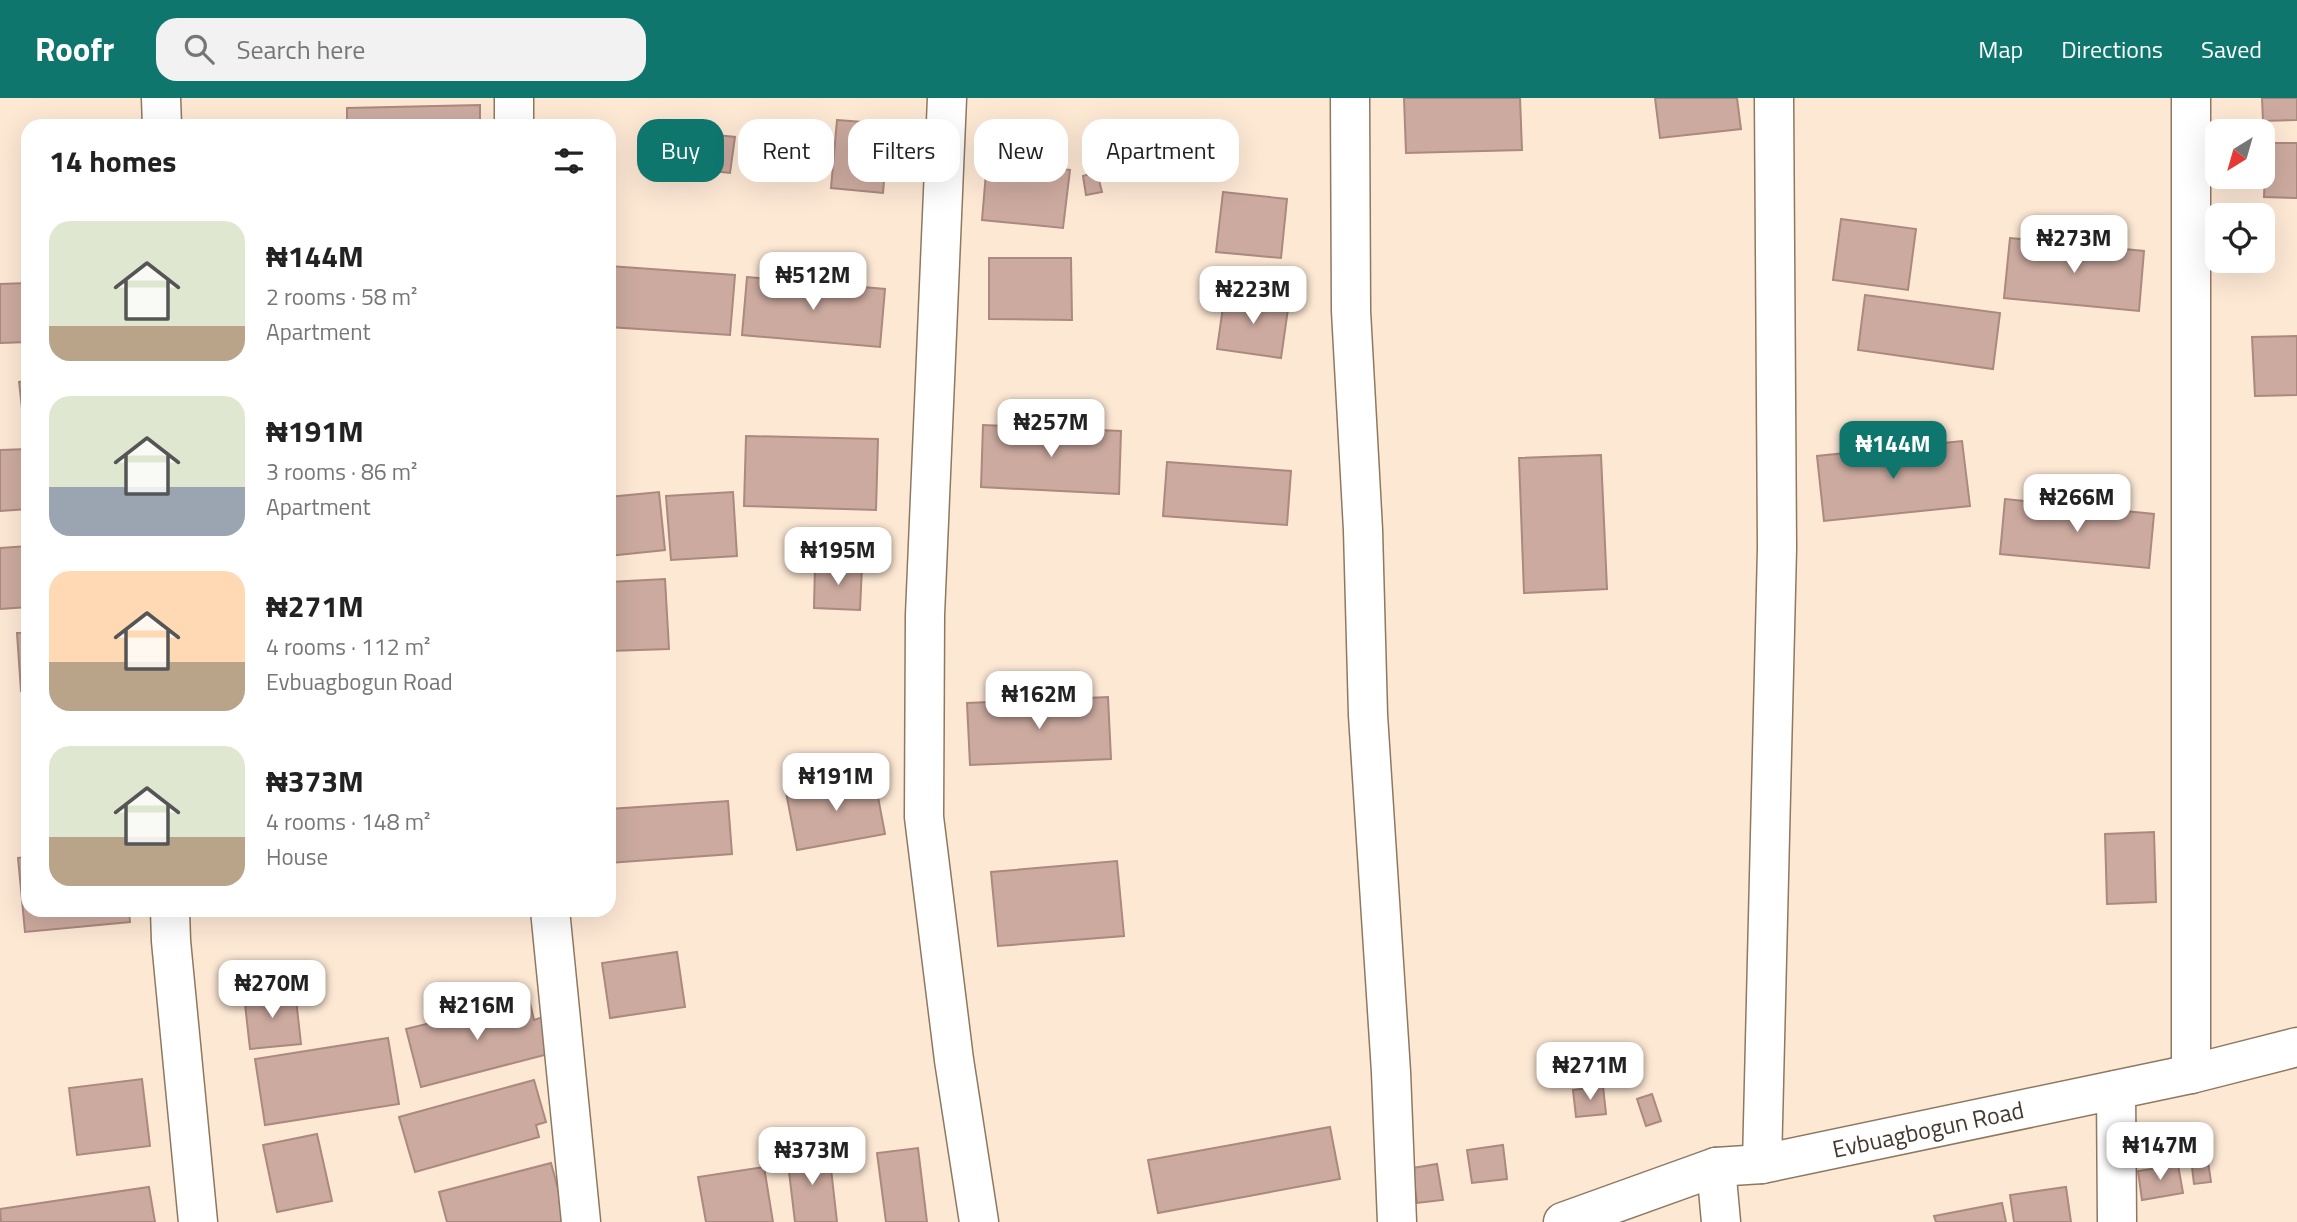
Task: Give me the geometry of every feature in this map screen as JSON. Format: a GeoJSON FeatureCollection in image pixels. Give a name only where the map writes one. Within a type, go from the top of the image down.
{"type":"FeatureCollection","features":[{"type":"Feature","properties":{"kind":"street"},"geometry":{"type":"LineString","coordinates":[[161,98],[162,119]]}},
{"type":"Feature","properties":{"kind":"street"},"geometry":{"type":"LineString","coordinates":[[514,98],[514,119]]}},
{"type":"Feature","properties":{"kind":"street"},"geometry":{"type":"LineString","coordinates":[[947,98],[925,615],[925,817],[954,1060],[979,1222]]}},
{"type":"Feature","properties":{"kind":"street"},"geometry":{"type":"LineString","coordinates":[[1350,98],[1351,312],[1363,530],[1368,715],[1391,1072],[1397,1222]]}},
{"type":"Feature","properties":{"kind":"street"},"geometry":{"type":"LineString","coordinates":[[1762,1164],[1777,548],[1774,98]]}},
{"type":"Feature","properties":{"kind":"street"},"geometry":{"type":"LineString","coordinates":[[2191,1074],[2192,98]]}},
{"type":"Feature","properties":{"kind":"street"},"geometry":{"type":"LineString","coordinates":[[170,917],[198,1222]]}},
{"type":"Feature","properties":{"kind":"street"},"geometry":{"type":"LineString","coordinates":[[551,917],[581,1222]]}},
{"type":"Feature","properties":{"kind":"street","name":"Evbuagbogun Road"},"geometry":{"type":"LineString","coordinates":[[1563,1222],[1716,1167],[1762,1164],[2191,1074],[2297,1046]]}},
{"type":"Feature","properties":{"kind":"street"},"geometry":{"type":"LineString","coordinates":[[2116,1090],[2117,1222]]}},
{"type":"Feature","properties":{"kind":"street"},"geometry":{"type":"LineString","coordinates":[[1716,1167],[1721,1222]]}},
{"type":"Feature","properties":{"kind":"building"},"geometry":{"type":"Polygon","coordinates":[[[1404,98],[1520,98],[1522,150],[1406,153],[1404,98]]]}},
{"type":"Feature","properties":{"kind":"building"},"geometry":{"type":"Polygon","coordinates":[[[1655,98],[1737,98],[1741,129],[1660,138],[1655,98]]]}},
{"type":"Feature","properties":{"kind":"building"},"geometry":{"type":"Polygon","coordinates":[[[2262,98],[2297,98],[2297,120],[2263,119],[2262,98]]]}},
{"type":"Feature","properties":{"kind":"building"},"geometry":{"type":"Polygon","coordinates":[[[480,105],[480,119],[347,119],[347,108],[480,105]]]}},
{"type":"Feature","properties":{"kind":"building"},"geometry":{"type":"Polygon","coordinates":[[[837,120],[848,121],[848,182],[884,182],[883,193],[831,188],[832,182],[834,182],[837,120]]]}},
{"type":"Feature","properties":{"kind":"building"},"geometry":{"type":"Polygon","coordinates":[[[724,136],[735,137],[730,173],[724,172],[724,136]]]}},
{"type":"Feature","properties":{"kind":"building"},"geometry":{"type":"Polygon","coordinates":[[[2275,143],[2297,143],[2297,198],[2264,197],[2264,189],[2275,189],[2275,143]]]}},
{"type":"Feature","properties":{"kind":"building"},"geometry":{"type":"Polygon","coordinates":[[[1070,170],[1063,228],[982,220],[985,182],[1068,182],[1070,170]]]}},
{"type":"Feature","properties":{"kind":"building"},"geometry":{"type":"Polygon","coordinates":[[[1084,182],[1100,182],[1102,192],[1086,195],[1084,182]]]}},
{"type":"Feature","properties":{"kind":"building"},"geometry":{"type":"Polygon","coordinates":[[[1223,192],[1287,199],[1281,258],[1216,252],[1223,192]]]}},
{"type":"Feature","properties":{"kind":"building"},"geometry":{"type":"Polygon","coordinates":[[[1841,219],[1916,229],[1908,290],[1833,280],[1841,219]]]}},
{"type":"Feature","properties":{"kind":"building"},"geometry":{"type":"Polygon","coordinates":[[[2010,238],[2144,251],[2139,311],[2004,298],[2010,238]]]}},
{"type":"Feature","properties":{"kind":"building"},"geometry":{"type":"Polygon","coordinates":[[[989,258],[1071,258],[1072,320],[989,319],[989,258]]]}},
{"type":"Feature","properties":{"kind":"building"},"geometry":{"type":"Polygon","coordinates":[[[616,266],[735,275],[730,335],[616,327],[616,266]]]}},
{"type":"Feature","properties":{"kind":"building"},"geometry":{"type":"Polygon","coordinates":[[[747,277],[885,289],[880,347],[742,335],[747,277]]]}},
{"type":"Feature","properties":{"kind":"building"},"geometry":{"type":"Polygon","coordinates":[[[21,283],[21,342],[0,343],[0,284],[21,283]]]}},
{"type":"Feature","properties":{"kind":"building"},"geometry":{"type":"Polygon","coordinates":[[[1225,293],[1289,302],[1281,358],[1217,349],[1225,293]]]}},
{"type":"Feature","properties":{"kind":"building"},"geometry":{"type":"Polygon","coordinates":[[[1865,295],[2000,313],[1993,369],[1858,350],[1865,295]]]}},
{"type":"Feature","properties":{"kind":"building"},"geometry":{"type":"Polygon","coordinates":[[[2297,336],[2297,395],[2255,396],[2252,337],[2297,336]]]}},
{"type":"Feature","properties":{"kind":"building"},"geometry":{"type":"Polygon","coordinates":[[[983,425],[1121,431],[1119,494],[981,487],[983,425]]]}},
{"type":"Feature","properties":{"kind":"building"},"geometry":{"type":"Polygon","coordinates":[[[746,436],[878,439],[876,510],[744,506],[746,436]]]}},
{"type":"Feature","properties":{"kind":"building"},"geometry":{"type":"Polygon","coordinates":[[[1962,441],[1970,506],[1824,521],[1817,456],[1962,441]]]}},
{"type":"Feature","properties":{"kind":"building"},"geometry":{"type":"Polygon","coordinates":[[[21,449],[21,510],[0,511],[0,450],[21,449]]]}},
{"type":"Feature","properties":{"kind":"building"},"geometry":{"type":"Polygon","coordinates":[[[1601,455],[1607,589],[1524,593],[1519,458],[1601,455]]]}},
{"type":"Feature","properties":{"kind":"building"},"geometry":{"type":"Polygon","coordinates":[[[1167,462],[1291,471],[1287,525],[1163,516],[1167,462]]]}},
{"type":"Feature","properties":{"kind":"building"},"geometry":{"type":"Polygon","coordinates":[[[659,492],[665,550],[616,555],[616,496],[659,492]]]}},
{"type":"Feature","properties":{"kind":"building"},"geometry":{"type":"Polygon","coordinates":[[[733,492],[737,556],[671,560],[666,496],[733,492]]]}},
{"type":"Feature","properties":{"kind":"building"},"geometry":{"type":"Polygon","coordinates":[[[2005,499],[2154,514],[2149,568],[2000,554],[2005,499]]]}},
{"type":"Feature","properties":{"kind":"building"},"geometry":{"type":"Polygon","coordinates":[[[21,546],[21,608],[0,609],[0,548],[21,546]]]}},
{"type":"Feature","properties":{"kind":"building"},"geometry":{"type":"Polygon","coordinates":[[[815,565],[862,567],[860,610],[814,608],[815,565]]]}},
{"type":"Feature","properties":{"kind":"building"},"geometry":{"type":"Polygon","coordinates":[[[665,579],[669,649],[616,651],[616,582],[665,579]]]}},
{"type":"Feature","properties":{"kind":"building"},"geometry":{"type":"Polygon","coordinates":[[[17,633],[21,633],[21,691],[17,633]]]}},
{"type":"Feature","properties":{"kind":"building"},"geometry":{"type":"Polygon","coordinates":[[[1108,697],[1111,759],[970,765],[967,703],[1108,697]]]}},
{"type":"Feature","properties":{"kind":"building"},"geometry":{"type":"Polygon","coordinates":[[[874,776],[885,834],[797,850],[786,792],[874,776]]]}},
{"type":"Feature","properties":{"kind":"building"},"geometry":{"type":"Polygon","coordinates":[[[728,801],[732,854],[616,862],[616,809],[728,801]]]}},
{"type":"Feature","properties":{"kind":"building"},"geometry":{"type":"Polygon","coordinates":[[[2154,832],[2156,902],[2107,904],[2105,834],[2154,832]]]}},
{"type":"Feature","properties":{"kind":"building"},"geometry":{"type":"Polygon","coordinates":[[[18,858],[21,858],[21,890],[18,858]]]}},
{"type":"Feature","properties":{"kind":"building"},"geometry":{"type":"Polygon","coordinates":[[[1117,861],[1124,936],[998,946],[991,872],[1117,861]]]}},
{"type":"Feature","properties":{"kind":"building"},"geometry":{"type":"Polygon","coordinates":[[[24,917],[130,917],[130,922],[25,932],[24,917]]]}},
{"type":"Feature","properties":{"kind":"building"},"geometry":{"type":"Polygon","coordinates":[[[677,952],[685,1007],[610,1018],[602,963],[677,952]]]}},
{"type":"Feature","properties":{"kind":"building"},"geometry":{"type":"Polygon","coordinates":[[[295,990],[301,1044],[250,1049],[244,995],[295,990]]]}},
{"type":"Feature","properties":{"kind":"building"},"geometry":{"type":"Polygon","coordinates":[[[529,999],[534,1020],[543,1017],[552,1053],[421,1087],[406,1029],[529,999]]]}},
{"type":"Feature","properties":{"kind":"building"},"geometry":{"type":"Polygon","coordinates":[[[388,1038],[399,1104],[265,1125],[255,1059],[388,1038]]]}},
{"type":"Feature","properties":{"kind":"building"},"geometry":{"type":"Polygon","coordinates":[[[142,1079],[150,1146],[77,1155],[69,1088],[142,1079]]]}},
{"type":"Feature","properties":{"kind":"building"},"geometry":{"type":"Polygon","coordinates":[[[534,1080],[546,1122],[536,1125],[539,1137],[415,1172],[399,1117],[534,1080]]]}},
{"type":"Feature","properties":{"kind":"building"},"geometry":{"type":"Polygon","coordinates":[[[1603,1086],[1606,1114],[1576,1117],[1573,1090],[1603,1086]]]}},
{"type":"Feature","properties":{"kind":"building"},"geometry":{"type":"Polygon","coordinates":[[[1652,1094],[1661,1121],[1646,1126],[1637,1099],[1652,1094]]]}},
{"type":"Feature","properties":{"kind":"building"},"geometry":{"type":"Polygon","coordinates":[[[1330,1127],[1340,1179],[1158,1213],[1148,1160],[1330,1127]]]}},
{"type":"Feature","properties":{"kind":"building"},"geometry":{"type":"Polygon","coordinates":[[[317,1134],[332,1201],[277,1212],[263,1145],[317,1134]]]}},
{"type":"Feature","properties":{"kind":"building"},"geometry":{"type":"Polygon","coordinates":[[[1503,1145],[1507,1179],[1472,1183],[1467,1150],[1503,1145]]]}},
{"type":"Feature","properties":{"kind":"building"},"geometry":{"type":"Polygon","coordinates":[[[918,1148],[927,1222],[886,1222],[877,1153],[918,1148]]]}},
{"type":"Feature","properties":{"kind":"building"},"geometry":{"type":"Polygon","coordinates":[[[2206,1148],[2211,1182],[2194,1184],[2190,1150],[2206,1148]]]}},
{"type":"Feature","properties":{"kind":"building"},"geometry":{"type":"Polygon","coordinates":[[[829,1151],[837,1222],[795,1222],[787,1155],[829,1151]]]}},
{"type":"Feature","properties":{"kind":"building"},"geometry":{"type":"Polygon","coordinates":[[[551,1163],[567,1222],[447,1222],[439,1192],[551,1163]]]}},
{"type":"Feature","properties":{"kind":"building"},"geometry":{"type":"Polygon","coordinates":[[[1437,1164],[1443,1200],[1417,1203],[1412,1168],[1437,1164]]]}},
{"type":"Feature","properties":{"kind":"building"},"geometry":{"type":"Polygon","coordinates":[[[2178,1165],[2183,1193],[2142,1200],[2138,1171],[2178,1165]]]}},
{"type":"Feature","properties":{"kind":"building"},"geometry":{"type":"Polygon","coordinates":[[[764,1167],[773,1222],[706,1222],[698,1177],[764,1167]]]}},
{"type":"Feature","properties":{"kind":"building"},"geometry":{"type":"Polygon","coordinates":[[[149,1187],[155,1222],[1,1222],[0,1209],[149,1187]]]}},
{"type":"Feature","properties":{"kind":"building"},"geometry":{"type":"Polygon","coordinates":[[[2066,1187],[2071,1222],[2014,1222],[2010,1195],[2066,1187]]]}},
{"type":"Feature","properties":{"kind":"building"},"geometry":{"type":"Polygon","coordinates":[[[2002,1203],[2006,1222],[1936,1222],[1934,1216],[2002,1203]]]}}]}
